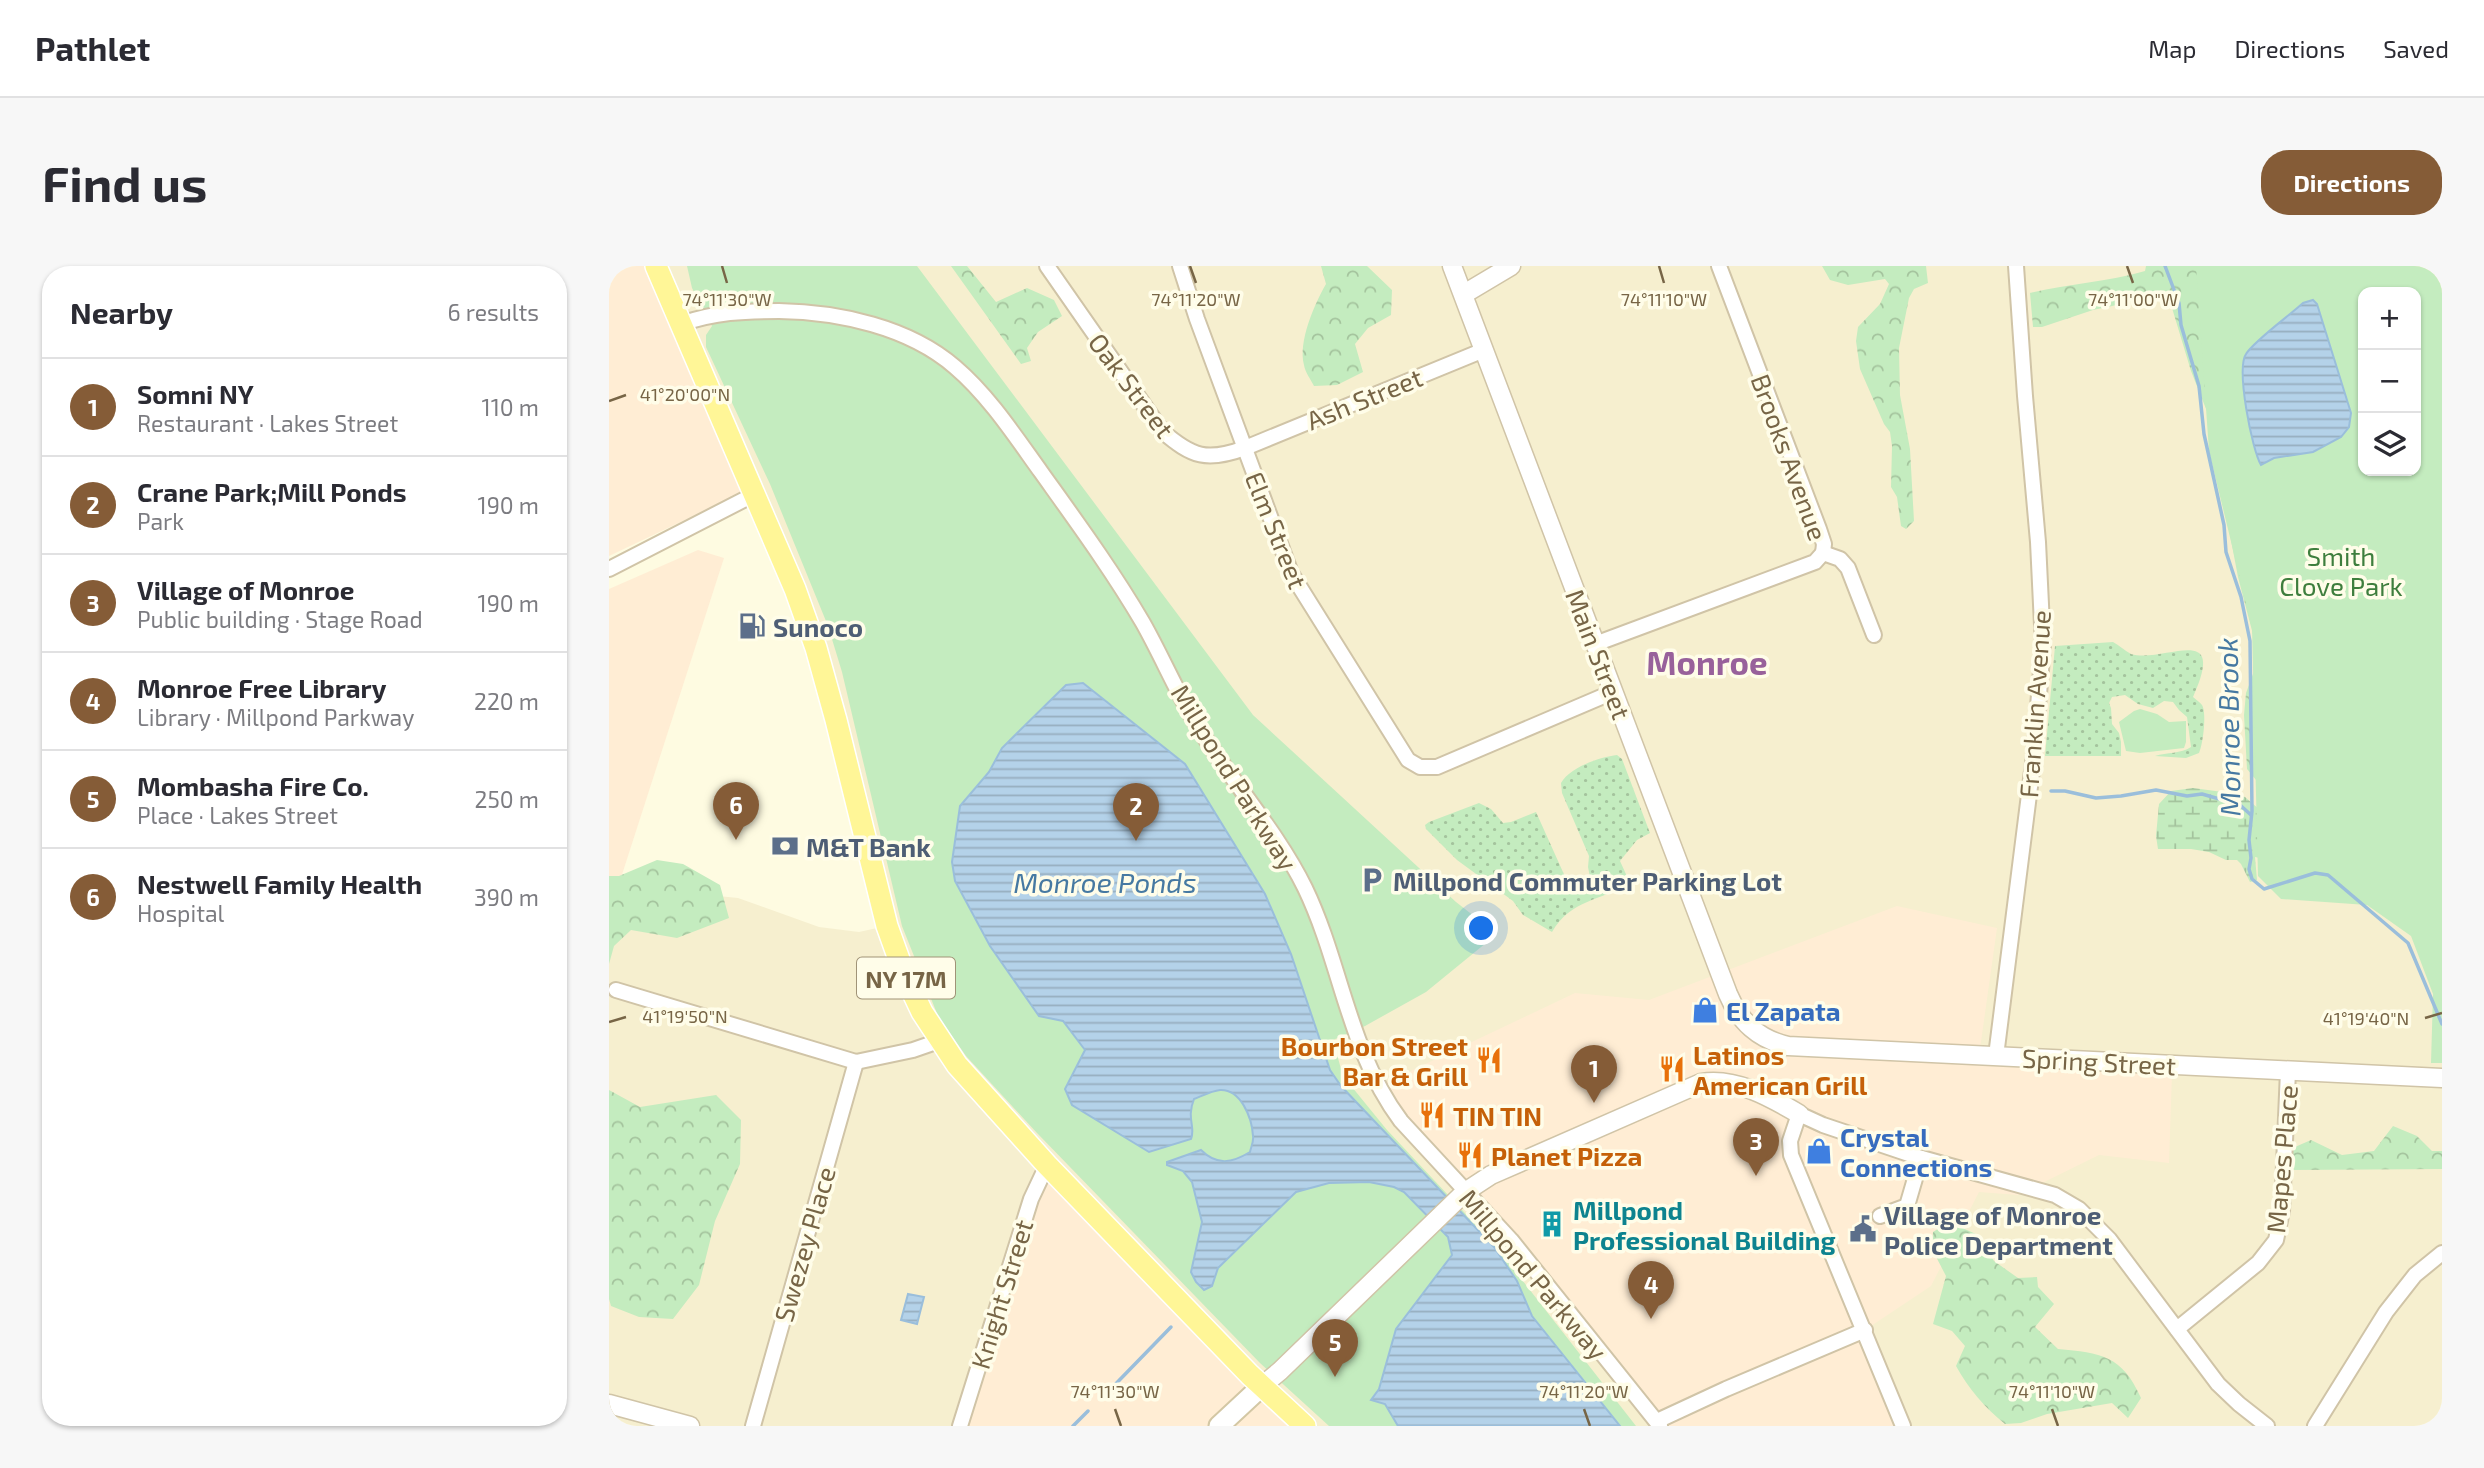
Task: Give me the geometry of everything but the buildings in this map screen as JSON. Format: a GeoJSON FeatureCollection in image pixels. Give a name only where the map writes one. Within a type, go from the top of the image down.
{"type":"FeatureCollection","features":[{"type":"Feature","properties":{"kind":"main road","name":"NY 17M"},"geometry":{"type":"LineString","coordinates":[[662,270],[681,324],[795,589],[816,648],[887,926],[905,976],[939,1041],[957,1065],[1047,1165],[1262,1386],[1305,1426]]}},
{"type":"Feature","properties":{"kind":"main road"},"geometry":{"type":"LineString","coordinates":[[1219,1426],[1262,1386]]}},
{"type":"Feature","properties":{"kind":"street","name":"Oak Street"},"geometry":{"type":"LineString","coordinates":[[1047,266],[1162,431],[1181,448],[1211,457],[1245,448]]}},
{"type":"Feature","properties":{"kind":"street","name":"Elm Street"},"geometry":{"type":"LineString","coordinates":[[1180,266],[1291,573],[1412,764],[1437,767],[1613,692]]}},
{"type":"Feature","properties":{"kind":"street","name":"Main Street"},"geometry":{"type":"LineString","coordinates":[[1452,266],[1734,1008],[1758,1035]]}},
{"type":"Feature","properties":{"kind":"street"},"geometry":{"type":"LineString","coordinates":[[1464,295],[1511,266]]}},
{"type":"Feature","properties":{"kind":"street","name":"Brooks Avenue"},"geometry":{"type":"LineString","coordinates":[[1719,266],[1819,529],[1824,544],[1823,553],[1840,559],[1848,568],[1874,635]]}},
{"type":"Feature","properties":{"kind":"street","name":"Franklin Avenue"},"geometry":{"type":"LineString","coordinates":[[1996,1056],[2034,755],[2043,646],[2038,542],[2016,266]]}},
{"type":"Feature","properties":{"kind":"street","name":"Millpond Parkway"},"geometry":{"type":"LineString","coordinates":[[681,324],[709,314],[750,311],[802,312],[855,320],[893,330],[955,367],[992,407],[1115,576],[1211,749],[1282,849],[1305,888],[1324,936],[1343,999],[1382,1094],[1459,1197],[1511,1240],[1658,1424]]}},
{"type":"Feature","properties":{"kind":"street","name":"Ash Street"},"geometry":{"type":"LineString","coordinates":[[1245,448],[1484,350]]}},
{"type":"Feature","properties":{"kind":"street"},"geometry":{"type":"LineString","coordinates":[[609,569],[755,494]]}},
{"type":"Feature","properties":{"kind":"street"},"geometry":{"type":"LineString","coordinates":[[1595,644],[1815,562],[1823,553]]}},
{"type":"Feature","properties":{"kind":"street"},"geometry":{"type":"LineString","coordinates":[[616,990],[856,1062],[913,1050],[939,1041]]}},
{"type":"Feature","properties":{"kind":"street","name":"Spring Street"},"geometry":{"type":"LineString","coordinates":[[1758,1035],[1787,1046],[2442,1078]]}},
{"type":"Feature","properties":{"kind":"street","name":"Swezey Place"},"geometry":{"type":"LineString","coordinates":[[753,1426],[856,1062]]}},
{"type":"Feature","properties":{"kind":"street","name":"Mapes Place"},"geometry":{"type":"LineString","coordinates":[[2177,1329],[2258,1262],[2276,1240],[2281,1211],[2288,1071]]}},
{"type":"Feature","properties":{"kind":"street"},"geometry":{"type":"LineString","coordinates":[[1262,1386],[1459,1197],[1491,1175],[1701,1083],[1719,1081],[1730,1082],[1766,1097],[1823,1125],[1921,1158],[2028,1186],[2055,1195],[2079,1209],[2109,1239],[2218,1384],[2267,1426]]}},
{"type":"Feature","properties":{"kind":"street"},"geometry":{"type":"LineString","coordinates":[[1799,1114],[1790,1141],[1791,1155],[1903,1426]]}},
{"type":"Feature","properties":{"kind":"street"},"geometry":{"type":"LineString","coordinates":[[1880,1216],[1906,1206],[1921,1158]]}},
{"type":"Feature","properties":{"kind":"street","name":"Knight Street"},"geometry":{"type":"LineString","coordinates":[[960,1426],[1023,1224],[1047,1165]]}},
{"type":"Feature","properties":{"kind":"street"},"geometry":{"type":"LineString","coordinates":[[2315,1426],[2386,1312],[2415,1275],[2442,1253]]}},
{"type":"Feature","properties":{"kind":"street"},"geometry":{"type":"LineString","coordinates":[[1658,1424],[1726,1389],[1865,1330]]}},
{"type":"Feature","properties":{"kind":"street"},"geometry":{"type":"LineString","coordinates":[[611,1408],[690,1426]]}},
{"type":"Feature","properties":{"kind":"shaded area"},"geometry":{"type":"Polygon","coordinates":[[[609,266],[656,266],[752,488],[609,556],[609,266]]]}},
{"type":"Feature","properties":{"kind":"shaded area"},"geometry":{"type":"Polygon","coordinates":[[[656,266],[2442,266],[2442,1426],[609,1426],[609,885],[738,898],[819,927],[859,932],[886,926],[836,720],[656,266]]]}},
{"type":"Feature","properties":{"kind":"shaded area"},"geometry":{"type":"Polygon","coordinates":[[[698,550],[724,558],[618,887],[609,884],[609,589],[698,550]]]}},
{"type":"Feature","properties":{"kind":"shaded area"},"geometry":{"type":"Polygon","coordinates":[[[1897,906],[1997,928],[1978,1063],[2172,1073],[2169,1163],[2099,1155],[2018,1195],[1979,1192],[1931,1286],[1865,1330],[1903,1426],[1657,1426],[1401,1121],[1377,1087],[1575,993],[1649,1000],[1897,906]]]}},
{"type":"Feature","properties":{"kind":"shaded area"},"geometry":{"type":"Polygon","coordinates":[[[1047,1165],[1305,1426],[960,1426],[1047,1165]]]}},
{"type":"Feature","properties":{"kind":"green space"},"geometry":{"type":"Polygon","coordinates":[[[687,266],[917,266],[1253,715],[1456,902],[1497,934],[1426,992],[1365,1026],[1333,1040],[1341,1069],[1387,1130],[1494,1244],[1636,1426],[1329,1426],[1260,1363],[966,1056],[938,1016],[902,926],[842,672],[828,626],[770,484],[706,347],[706,335],[712,326],[692,288],[687,266]]]}},
{"type":"Feature","properties":{"kind":"green space"},"geometry":{"type":"Polygon","coordinates":[[[951,266],[967,266],[996,302],[1027,288],[1054,300],[1062,316],[1038,332],[1027,348],[1031,361],[1021,364],[951,266]]]}},
{"type":"Feature","properties":{"kind":"green space"},"geometry":{"type":"Polygon","coordinates":[[[1321,266],[1367,266],[1392,290],[1391,315],[1368,328],[1355,344],[1363,372],[1337,385],[1314,386],[1305,368],[1303,346],[1312,313],[1326,284],[1321,266]]]}},
{"type":"Feature","properties":{"kind":"green space"},"geometry":{"type":"Polygon","coordinates":[[[1822,266],[1926,266],[1928,283],[1914,289],[1909,298],[1899,348],[1900,395],[1910,449],[1914,521],[1906,529],[1901,526],[1897,497],[1891,487],[1890,432],[1860,369],[1856,341],[1858,327],[1880,304],[1889,284],[1885,279],[1848,285],[1830,280],[1822,266]]]}},
{"type":"Feature","properties":{"kind":"green space"},"geometry":{"type":"Polygon","coordinates":[[[2146,266],[2309,266],[2287,294],[2276,297],[2259,313],[2233,349],[2229,385],[2229,414],[2248,481],[2251,579],[2256,617],[2262,636],[2275,633],[2287,635],[2289,639],[2271,648],[2272,658],[2265,684],[2265,699],[2272,745],[2268,771],[2261,786],[2247,769],[2244,715],[2246,693],[2257,663],[2256,646],[2238,577],[2212,424],[2191,371],[2169,298],[2160,296],[2093,310],[2042,327],[2033,327],[2030,293],[2131,275],[2145,271],[2146,266]]]}},
{"type":"Feature","properties":{"kind":"green space","name":"Smith Clove Park"},"geometry":{"type":"Polygon","coordinates":[[[2196,266],[2442,266],[2442,1063],[2431,1063],[2433,994],[2411,936],[2367,905],[2281,899],[2258,876],[2252,628],[2209,451],[2196,266]]]}},
{"type":"Feature","properties":{"kind":"green space"},"geometry":{"type":"Polygon","coordinates":[[[2113,642],[2131,654],[2145,656],[2187,650],[2197,652],[2203,659],[2202,673],[2193,697],[2202,705],[2204,715],[2199,753],[2186,758],[2155,756],[2191,747],[2187,717],[2173,702],[2164,701],[2153,708],[2138,704],[2125,695],[2112,697],[2109,703],[2112,724],[2119,733],[2121,756],[2045,756],[2055,646],[2113,642]]]}},
{"type":"Feature","properties":{"kind":"green space"},"geometry":{"type":"Polygon","coordinates":[[[2140,709],[2157,714],[2169,722],[2186,721],[2184,748],[2140,753],[2126,751],[2119,722],[2140,709]]]}},
{"type":"Feature","properties":{"kind":"green space"},"geometry":{"type":"Polygon","coordinates":[[[1617,755],[1622,759],[1650,833],[1637,840],[1620,861],[1630,883],[1577,907],[1560,921],[1552,932],[1523,915],[1513,901],[1457,860],[1426,829],[1425,825],[1429,822],[1479,803],[1491,809],[1503,823],[1536,812],[1567,881],[1579,893],[1586,892],[1592,887],[1589,856],[1562,793],[1561,783],[1578,768],[1617,755]]]}},
{"type":"Feature","properties":{"kind":"green space"},"geometry":{"type":"Polygon","coordinates":[[[2193,788],[2245,797],[2268,817],[2269,860],[2255,857],[2257,880],[2250,882],[2237,860],[2226,860],[2209,852],[2191,849],[2158,849],[2156,836],[2159,804],[2171,791],[2193,788]]]}},
{"type":"Feature","properties":{"kind":"green space"},"geometry":{"type":"Polygon","coordinates":[[[657,860],[683,864],[720,885],[729,918],[677,938],[631,930],[614,946],[609,964],[609,876],[619,876],[657,860]]]}},
{"type":"Feature","properties":{"kind":"green space"},"geometry":{"type":"Polygon","coordinates":[[[609,1090],[640,1107],[716,1095],[741,1120],[740,1164],[715,1221],[699,1285],[673,1319],[639,1317],[611,1306],[609,1299],[609,1090]]]}},
{"type":"Feature","properties":{"kind":"green space"},"geometry":{"type":"Polygon","coordinates":[[[2393,1126],[2417,1136],[2432,1151],[2442,1151],[2442,1169],[2293,1170],[2288,1167],[2288,1150],[2311,1140],[2342,1155],[2374,1151],[2393,1126]]]}},
{"type":"Feature","properties":{"kind":"green space"},"geometry":{"type":"Polygon","coordinates":[[[1949,1222],[1978,1235],[1994,1261],[2018,1278],[2037,1277],[2038,1287],[2054,1304],[2035,1327],[2058,1349],[2098,1355],[2109,1359],[2126,1373],[2141,1398],[2128,1418],[2112,1403],[2047,1414],[2021,1423],[2005,1424],[1984,1404],[1956,1366],[1965,1346],[1952,1331],[1933,1324],[1946,1276],[1932,1249],[1933,1232],[1949,1222]]]}},
{"type":"Feature","properties":{"kind":"water"},"geometry":{"type":"Polygon","coordinates":[[[2313,300],[2317,304],[2351,413],[2349,427],[2341,437],[2313,452],[2274,458],[2261,465],[2246,410],[2243,362],[2246,354],[2264,335],[2303,303],[2313,300]]]}},
{"type":"Feature","properties":{"kind":"water","name":"Monroe Ponds"},"geometry":{"type":"Polygon","coordinates":[[[1083,683],[1185,764],[1265,894],[1291,954],[1330,1070],[1341,1086],[1494,1247],[1517,1281],[1532,1316],[1620,1426],[1398,1426],[1385,1404],[1371,1400],[1379,1389],[1396,1329],[1452,1255],[1448,1237],[1404,1192],[1394,1187],[1369,1182],[1329,1183],[1296,1192],[1218,1268],[1212,1286],[1204,1290],[1196,1282],[1191,1272],[1202,1222],[1192,1182],[1183,1171],[1167,1165],[1167,1162],[1201,1150],[1219,1161],[1237,1159],[1250,1152],[1252,1129],[1244,1106],[1234,1094],[1220,1090],[1194,1099],[1191,1139],[1149,1152],[1072,1105],[1065,1089],[1085,1050],[1063,1021],[1039,1016],[990,946],[955,881],[952,862],[960,806],[989,772],[1002,748],[1066,685],[1083,683]]]}},
{"type":"Feature","properties":{"kind":"water"},"geometry":{"type":"Polygon","coordinates":[[[908,1294],[924,1297],[917,1324],[901,1320],[908,1294]]]}},
{"type":"Feature","properties":{"kind":"waterway","name":"Monroe Brook"},"geometry":{"type":"LineString","coordinates":[[2165,266],[2179,303],[2181,325],[2199,386],[2204,434],[2224,525],[2226,552],[2241,597],[2250,641],[2252,811],[2249,869],[2252,879],[2264,889],[2315,873],[2328,875],[2408,943],[2442,1024]]}},
{"type":"Feature","properties":{"kind":"waterway"},"geometry":{"type":"LineString","coordinates":[[2051,791],[2065,791],[2096,798],[2156,790],[2187,796],[2202,794],[2240,805],[2251,815]]}},
{"type":"Feature","properties":{"kind":"waterway"},"geometry":{"type":"LineString","coordinates":[[1102,1398],[1171,1327]]}},
{"type":"Feature","properties":{"kind":"waterway"},"geometry":{"type":"LineString","coordinates":[[1073,1426],[1088,1411]]}},
{"type":"Feature","properties":{"kind":"place","name":"Sunoco"},"geometry":{"type":"Point","coordinates":[752,626]}},
{"type":"Feature","properties":{"kind":"place","name":"Nestwell Family Health"},"geometry":{"type":"Point","coordinates":[736,840]}},
{"type":"Feature","properties":{"kind":"place","name":"Crane Park;Mill Ponds"},"geometry":{"type":"Point","coordinates":[1136,841]}},
{"type":"Feature","properties":{"kind":"place","name":"M&T Bank"},"geometry":{"type":"Point","coordinates":[785,846]}},
{"type":"Feature","properties":{"kind":"place","name":"Millpond Commuter Parking Lot"},"geometry":{"type":"Point","coordinates":[1372,880]}},
{"type":"Feature","properties":{"kind":"place","name":"El Zapata"},"geometry":{"type":"Point","coordinates":[1705,1010]}},
{"type":"Feature","properties":{"kind":"place","name":"Bourbon Street Bar & Grill"},"geometry":{"type":"Point","coordinates":[1489,1060]}},
{"type":"Feature","properties":{"kind":"place","name":"Latinos American Grill"},"geometry":{"type":"Point","coordinates":[1672,1069]}},
{"type":"Feature","properties":{"kind":"place","name":"Somni NY"},"geometry":{"type":"Point","coordinates":[1594,1103]}},
{"type":"Feature","properties":{"kind":"place","name":"TIN TIN"},"geometry":{"type":"Point","coordinates":[1432,1115]}},
{"type":"Feature","properties":{"kind":"place","name":"Crystal Connections"},"geometry":{"type":"Point","coordinates":[1819,1151]}},
{"type":"Feature","properties":{"kind":"place","name":"Planet Pizza"},"geometry":{"type":"Point","coordinates":[1470,1155]}},
{"type":"Feature","properties":{"kind":"place","name":"Village of Monroe"},"geometry":{"type":"Point","coordinates":[1756,1176]}},
{"type":"Feature","properties":{"kind":"place","name":"Millpond Professional Building"},"geometry":{"type":"Point","coordinates":[1552,1224]}},
{"type":"Feature","properties":{"kind":"place","name":"Village of Monroe Police Department"},"geometry":{"type":"Point","coordinates":[1863,1229]}},
{"type":"Feature","properties":{"kind":"place","name":"Monroe Free Library"},"geometry":{"type":"Point","coordinates":[1651,1319]}},
{"type":"Feature","properties":{"kind":"place","name":"Mombasha Fire Co."},"geometry":{"type":"Point","coordinates":[1335,1377]}},
{"type":"Feature","properties":{"kind":"district","name":"Monroe"},"geometry":{"type":"Point","coordinates":[1707,662]}}]}
